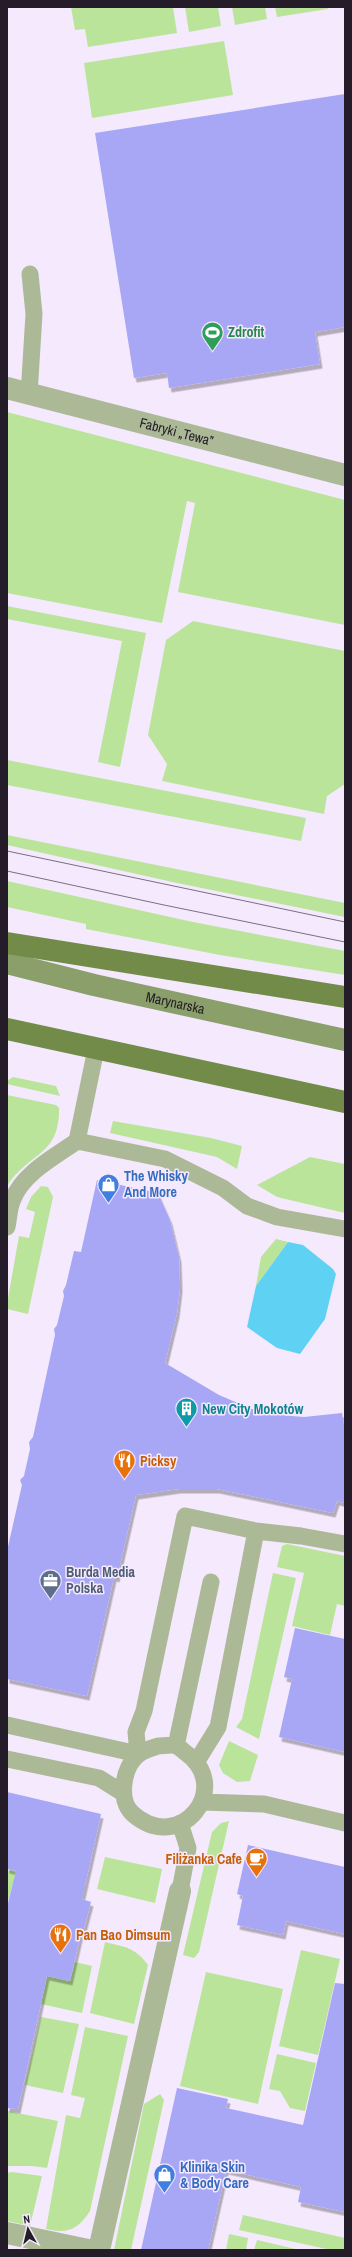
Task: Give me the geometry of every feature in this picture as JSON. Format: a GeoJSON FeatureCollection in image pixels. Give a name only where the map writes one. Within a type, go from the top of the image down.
{"type":"FeatureCollection","features":[{"type":"Feature","properties":{"kind":"main road"},"geometry":{"type":"LineString","coordinates":[[7,943],[345,997]]}},
{"type":"Feature","properties":{"kind":"main road","name":"Marynarska"},"geometry":{"type":"LineString","coordinates":[[7,963],[94,985],[345,1040]]}},
{"type":"Feature","properties":{"kind":"main road"},"geometry":{"type":"LineString","coordinates":[[7,1029],[345,1102]]}},
{"type":"Feature","properties":{"kind":"street","name":"Fabryki „Tewa”"},"geometry":{"type":"LineString","coordinates":[[7,388],[29,395],[345,475]]}},
{"type":"Feature","properties":{"kind":"street"},"geometry":{"type":"LineString","coordinates":[[99,2250],[180,1891]]}},
{"type":"Feature","properties":{"kind":"street"},"geometry":{"type":"LineString","coordinates":[[7,2232],[88,2250]]}},
{"type":"Feature","properties":{"kind":"lane"},"geometry":{"type":"LineString","coordinates":[[29,395],[34,314],[30,274]]}},
{"type":"Feature","properties":{"kind":"lane"},"geometry":{"type":"LineString","coordinates":[[7,1227],[13,1199],[26,1180],[47,1162],[77,1141],[96,1049]]}},
{"type":"Feature","properties":{"kind":"lane"},"geometry":{"type":"LineString","coordinates":[[77,1141],[165,1159],[223,1188],[247,1206],[277,1217],[345,1229]]}},
{"type":"Feature","properties":{"kind":"lane"},"geometry":{"type":"LineString","coordinates":[[138,1754],[136,1732],[145,1705],[185,1516],[256,1531],[301,1536],[345,1544]]}},
{"type":"Feature","properties":{"kind":"lane"},"geometry":{"type":"LineString","coordinates":[[197,1761],[218,1727],[256,1531]]}},
{"type":"Feature","properties":{"kind":"lane"},"geometry":{"type":"LineString","coordinates":[[176,1746],[211,1582]]}},
{"type":"Feature","properties":{"kind":"lane"},"geometry":{"type":"LineString","coordinates":[[7,1725],[138,1754]]}},
{"type":"Feature","properties":{"kind":"lane"},"geometry":{"type":"LineString","coordinates":[[158,1746],[176,1746],[197,1761],[205,1781],[202,1802],[190,1819],[170,1828],[149,1825],[132,1813],[123,1792],[126,1771],[138,1754],[158,1746]]}},
{"type":"Feature","properties":{"kind":"lane"},"geometry":{"type":"LineString","coordinates":[[7,1758],[100,1778],[123,1792]]}},
{"type":"Feature","properties":{"kind":"lane"},"geometry":{"type":"LineString","coordinates":[[202,1802],[264,1804],[345,1823]]}},
{"type":"Feature","properties":{"kind":"lane"},"geometry":{"type":"LineString","coordinates":[[180,1823],[188,1848],[180,1891]]}},
{"type":"Feature","properties":{"kind":"green space"},"geometry":{"type":"Polygon","coordinates":[[[71,7],[173,7],[177,33],[88,47],[85,29],[75,30],[71,7]]]}},
{"type":"Feature","properties":{"kind":"green space"},"geometry":{"type":"Polygon","coordinates":[[[185,7],[218,7],[221,26],[189,32],[185,7]]]}},
{"type":"Feature","properties":{"kind":"green space"},"geometry":{"type":"Polygon","coordinates":[[[232,7],[265,7],[267,19],[235,25],[232,7]]]}},
{"type":"Feature","properties":{"kind":"green space"},"geometry":{"type":"Polygon","coordinates":[[[275,7],[327,7],[328,9],[277,17],[275,7]]]}},
{"type":"Feature","properties":{"kind":"green space"},"geometry":{"type":"Polygon","coordinates":[[[224,41],[233,95],[92,118],[84,63],[224,41]]]}},
{"type":"Feature","properties":{"kind":"green space"},"geometry":{"type":"Polygon","coordinates":[[[7,412],[345,500],[345,625],[178,592],[195,503],[187,501],[162,623],[7,593],[7,412]]]}},
{"type":"Feature","properties":{"kind":"green space"},"geometry":{"type":"Polygon","coordinates":[[[7,606],[146,633],[120,767],[98,762],[122,641],[7,619],[7,606]]]}},
{"type":"Feature","properties":{"kind":"green space"},"geometry":{"type":"Polygon","coordinates":[[[193,621],[345,651],[345,784],[327,796],[324,814],[162,781],[167,764],[148,735],[166,640],[193,621]]]}},
{"type":"Feature","properties":{"kind":"green space"},"geometry":{"type":"Polygon","coordinates":[[[7,760],[306,818],[301,841],[7,785],[7,760]]]}},
{"type":"Feature","properties":{"kind":"green space"},"geometry":{"type":"Polygon","coordinates":[[[7,835],[345,903],[345,917],[177,883],[7,845],[7,835]]]}},
{"type":"Feature","properties":{"kind":"green space"},"geometry":{"type":"Polygon","coordinates":[[[7,881],[193,922],[345,951],[345,975],[220,955],[86,929],[86,924],[7,907],[7,881]]]}},
{"type":"Feature","properties":{"kind":"green space"},"geometry":{"type":"Polygon","coordinates":[[[13,1077],[56,1086],[60,1096],[7,1084],[7,1081],[13,1077]]]}},
{"type":"Feature","properties":{"kind":"green space"},"geometry":{"type":"Polygon","coordinates":[[[7,1095],[56,1105],[59,1108],[58,1124],[49,1145],[25,1166],[7,1186],[7,1095]]]}},
{"type":"Feature","properties":{"kind":"green space"},"geometry":{"type":"Polygon","coordinates":[[[113,1121],[211,1138],[242,1146],[237,1169],[217,1157],[110,1133],[113,1121]]]}},
{"type":"Feature","properties":{"kind":"green space"},"geometry":{"type":"Polygon","coordinates":[[[310,1157],[345,1164],[345,1213],[277,1197],[257,1185],[310,1157]]]}},
{"type":"Feature","properties":{"kind":"green space"},"geometry":{"type":"Polygon","coordinates":[[[41,1186],[48,1187],[53,1197],[28,1314],[7,1309],[7,1304],[19,1236],[29,1238],[35,1212],[26,1209],[31,1197],[41,1186]]]}},
{"type":"Feature","properties":{"kind":"green space"},"geometry":{"type":"Polygon","coordinates":[[[276,1239],[288,1242],[256,1286],[261,1257],[276,1239]]]}},
{"type":"Feature","properties":{"kind":"green space"},"geometry":{"type":"Polygon","coordinates":[[[287,1544],[345,1556],[345,1606],[337,1604],[330,1635],[292,1626],[304,1573],[277,1567],[282,1546],[287,1544]]]}},
{"type":"Feature","properties":{"kind":"green space"},"geometry":{"type":"Polygon","coordinates":[[[273,1573],[296,1578],[259,1739],[236,1727],[242,1719],[273,1573]]]}},
{"type":"Feature","properties":{"kind":"green space"},"geometry":{"type":"Polygon","coordinates":[[[229,1741],[258,1755],[250,1781],[237,1782],[223,1773],[219,1765],[229,1741]]]}},
{"type":"Feature","properties":{"kind":"green space"},"geometry":{"type":"Polygon","coordinates":[[[229,1821],[199,1952],[194,1958],[183,1955],[212,1832],[221,1823],[229,1821]]]}},
{"type":"Feature","properties":{"kind":"green space"},"geometry":{"type":"Polygon","coordinates":[[[105,1857],[162,1869],[155,1903],[97,1889],[105,1857]]]}},
{"type":"Feature","properties":{"kind":"green space"},"geometry":{"type":"Polygon","coordinates":[[[7,1870],[85,1887],[82,1900],[13,1884],[7,1904],[7,1870]]]}},
{"type":"Feature","properties":{"kind":"green space"},"geometry":{"type":"Polygon","coordinates":[[[105,1942],[134,1951],[148,1965],[134,2024],[90,2013],[105,1942]]]}},
{"type":"Feature","properties":{"kind":"green space"},"geometry":{"type":"Polygon","coordinates":[[[301,1950],[340,1959],[318,2055],[279,2046],[301,1950]]]}},
{"type":"Feature","properties":{"kind":"green space"},"geometry":{"type":"Polygon","coordinates":[[[75,1962],[92,1966],[82,2013],[41,2004],[47,1976],[70,1981],[75,1962]]]}},
{"type":"Feature","properties":{"kind":"green space"},"geometry":{"type":"Polygon","coordinates":[[[206,1972],[283,1989],[258,2104],[180,2086],[206,1972]]]}},
{"type":"Feature","properties":{"kind":"green space"},"geometry":{"type":"Polygon","coordinates":[[[41,2017],[79,2024],[63,2093],[25,2085],[41,2017]]]}},
{"type":"Feature","properties":{"kind":"green space"},"geometry":{"type":"Polygon","coordinates":[[[85,2027],[128,2036],[90,2211],[81,2223],[71,2229],[60,2231],[46,2229],[66,2115],[80,2118],[85,2098],[71,2095],[85,2027]]]}},
{"type":"Feature","properties":{"kind":"green space"},"geometry":{"type":"Polygon","coordinates":[[[277,2054],[316,2063],[305,2111],[290,2108],[280,2091],[269,2089],[277,2054]]]}},
{"type":"Feature","properties":{"kind":"green space"},"geometry":{"type":"Polygon","coordinates":[[[160,2094],[164,2100],[131,2250],[114,2250],[144,2104],[160,2094]]]}},
{"type":"Feature","properties":{"kind":"green space"},"geometry":{"type":"Polygon","coordinates":[[[7,2111],[58,2121],[47,2168],[32,2166],[7,2166],[7,2111]]]}},
{"type":"Feature","properties":{"kind":"green space"},"geometry":{"type":"Polygon","coordinates":[[[12,2172],[42,2176],[30,2226],[7,2221],[7,2173],[12,2172]]]}},
{"type":"Feature","properties":{"kind":"green space"},"geometry":{"type":"Polygon","coordinates":[[[243,2215],[345,2238],[345,2250],[331,2250],[239,2230],[243,2215]]]}},
{"type":"Feature","properties":{"kind":"green space"},"geometry":{"type":"Polygon","coordinates":[[[229,2234],[248,2238],[246,2250],[226,2250],[229,2234]]]}},
{"type":"Feature","properties":{"kind":"green space"},"geometry":{"type":"Polygon","coordinates":[[[257,2240],[300,2250],[254,2250],[257,2240]]]}},
{"type":"Feature","properties":{"kind":"water"},"geometry":{"type":"Polygon","coordinates":[[[288,1242],[303,1245],[333,1269],[336,1274],[325,1319],[300,1354],[277,1348],[247,1327],[256,1286],[288,1242]]]}},
{"type":"Feature","properties":{"kind":"building"},"geometry":{"type":"Polygon","coordinates":[[[345,94],[345,327],[315,332],[320,364],[169,388],[167,373],[134,378],[95,133],[345,94]]]}},
{"type":"Feature","properties":{"kind":"building","name":"New City Mokotów"},"geometry":{"type":"Polygon","coordinates":[[[97,1180],[158,1193],[170,1220],[179,1258],[180,1288],[177,1313],[165,1363],[219,1395],[252,1409],[279,1415],[304,1417],[342,1413],[345,1432],[345,1503],[337,1501],[333,1513],[217,1489],[178,1489],[136,1495],[117,1578],[114,1577],[87,1696],[7,1679],[7,1551],[22,1485],[20,1480],[24,1476],[30,1449],[29,1442],[33,1437],[55,1335],[54,1329],[57,1325],[64,1296],[63,1291],[66,1285],[74,1251],[81,1252],[97,1180]]]}},
{"type":"Feature","properties":{"kind":"building"},"geometry":{"type":"Polygon","coordinates":[[[295,1628],[345,1639],[345,1752],[279,1737],[292,1679],[284,1677],[295,1628]]]}},
{"type":"Feature","properties":{"kind":"building"},"geometry":{"type":"Polygon","coordinates":[[[7,1792],[101,1814],[82,1899],[91,1902],[84,1928],[82,1928],[70,1981],[47,1976],[18,2109],[7,2108],[7,1907],[16,1871],[7,1869],[7,1792]]]}},
{"type":"Feature","properties":{"kind":"building"},"geometry":{"type":"Polygon","coordinates":[[[248,1845],[345,1867],[345,1934],[286,1921],[283,1935],[237,1925],[243,1896],[237,1894],[248,1845]]]}},
{"type":"Feature","properties":{"kind":"building"},"geometry":{"type":"Polygon","coordinates":[[[335,1983],[345,1984],[345,2212],[298,2202],[301,2187],[226,2170],[208,2250],[141,2250],[177,2088],[228,2099],[226,2108],[303,2125],[335,1983]]]}},
{"type":"Feature","properties":{"kind":"tram line"},"geometry":{"type":"LineString","coordinates":[[7,851],[345,922]]}},
{"type":"Feature","properties":{"kind":"tram line"},"geometry":{"type":"LineString","coordinates":[[7,871],[345,942]]}},
{"type":"Feature","properties":{"kind":"place","name":"Zdrofit"},"geometry":{"type":"Point","coordinates":[212,352]}},
{"type":"Feature","properties":{"kind":"place","name":"The Whisky And More"},"geometry":{"type":"Point","coordinates":[108,1204]}},
{"type":"Feature","properties":{"kind":"place","name":"New City Mokotów"},"geometry":{"type":"Point","coordinates":[187,1428]}},
{"type":"Feature","properties":{"kind":"place","name":"Picksy"},"geometry":{"type":"Point","coordinates":[124,1480]}},
{"type":"Feature","properties":{"kind":"place","name":"Burda Media Polska"},"geometry":{"type":"Point","coordinates":[51,1600]}},
{"type":"Feature","properties":{"kind":"place","name":"Filiżanka Cafe"},"geometry":{"type":"Point","coordinates":[257,1878]}},
{"type":"Feature","properties":{"kind":"place","name":"Pan Bao Dimsum"},"geometry":{"type":"Point","coordinates":[61,1954]}},
{"type":"Feature","properties":{"kind":"place","name":"Klinika Skin & Body Care"},"geometry":{"type":"Point","coordinates":[165,2194]}}]}
